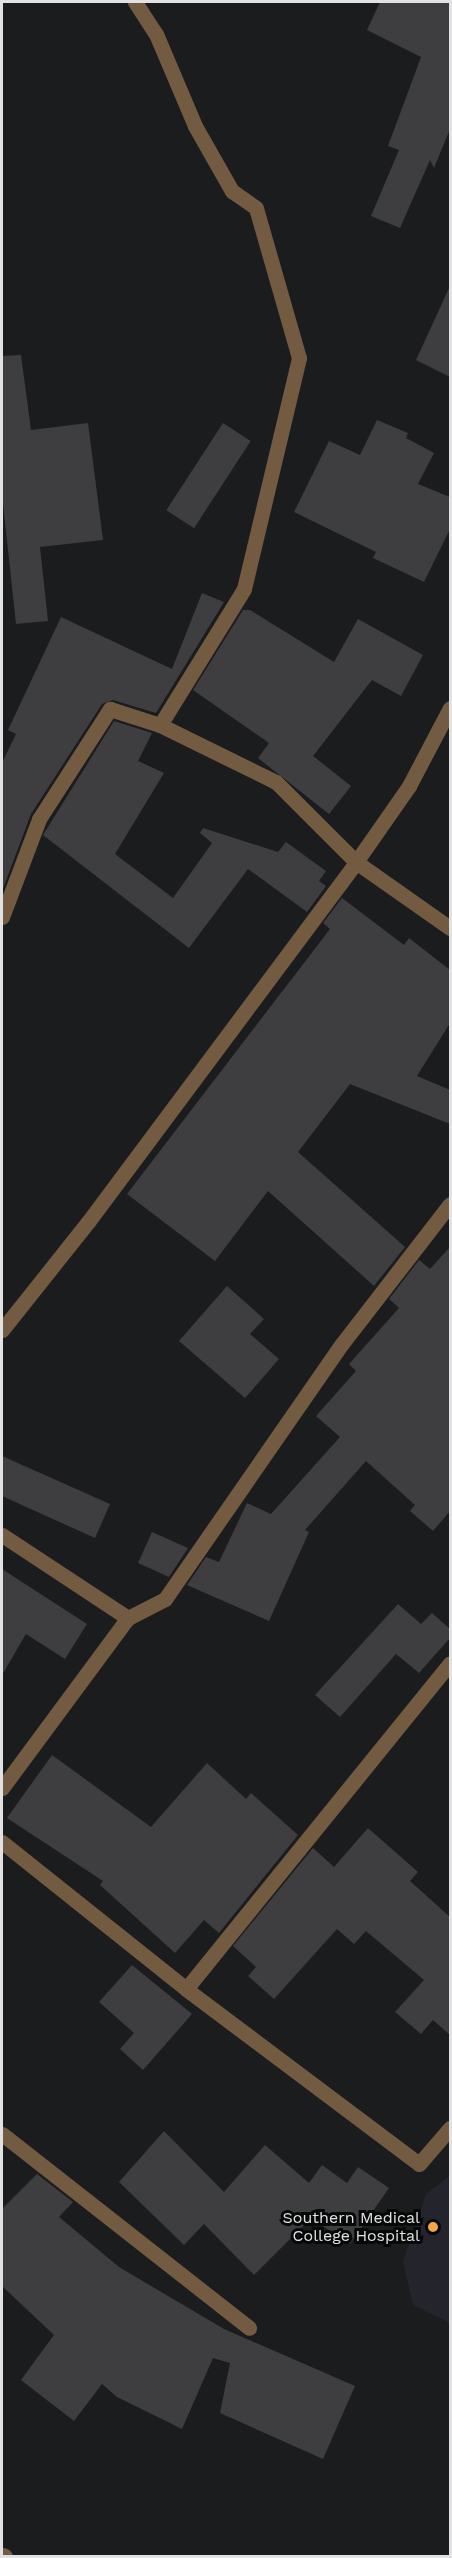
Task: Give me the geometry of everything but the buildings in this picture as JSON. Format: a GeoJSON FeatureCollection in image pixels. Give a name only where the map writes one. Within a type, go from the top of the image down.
{"type":"FeatureCollection","features":[{"type":"Feature","properties":{"kind":"street"},"geometry":{"type":"LineString","coordinates":[[135,2],[156,34],[195,126],[232,190],[256,208],[299,358],[244,589],[160,725]]}},
{"type":"Feature","properties":{"kind":"street"},"geometry":{"type":"LineString","coordinates":[[2,1330],[88,1222],[356,862],[409,786],[450,708]]}},
{"type":"Feature","properties":{"kind":"street"},"geometry":{"type":"LineString","coordinates":[[2,916],[39,819],[110,709],[160,725],[276,782],[356,862],[450,928]]}},
{"type":"Feature","properties":{"kind":"street"},"geometry":{"type":"LineString","coordinates":[[2,1788],[128,1618],[165,1599],[341,1345],[450,1204]]}},
{"type":"Feature","properties":{"kind":"street"},"geometry":{"type":"LineString","coordinates":[[2,1535],[128,1618]]}},
{"type":"Feature","properties":{"kind":"street"},"geometry":{"type":"LineString","coordinates":[[186,1989],[450,1663]]}},
{"type":"Feature","properties":{"kind":"street"},"geometry":{"type":"LineString","coordinates":[[2,1842],[186,1989],[419,2164],[450,2128]]}},
{"type":"Feature","properties":{"kind":"street"},"geometry":{"type":"LineString","coordinates":[[2,2134],[249,2328]]}},
{"type":"Feature","properties":{"kind":"shaded area","name":"Southern Medical College Hospital"},"geometry":{"type":"Polygon","coordinates":[[[450,2176],[450,2323],[413,2305],[403,2261],[426,2194],[450,2176]]]}},
{"type":"Feature","properties":{"kind":"place","name":"Southern Medical College Hospital"},"geometry":{"type":"Point","coordinates":[433,2227]}}]}
